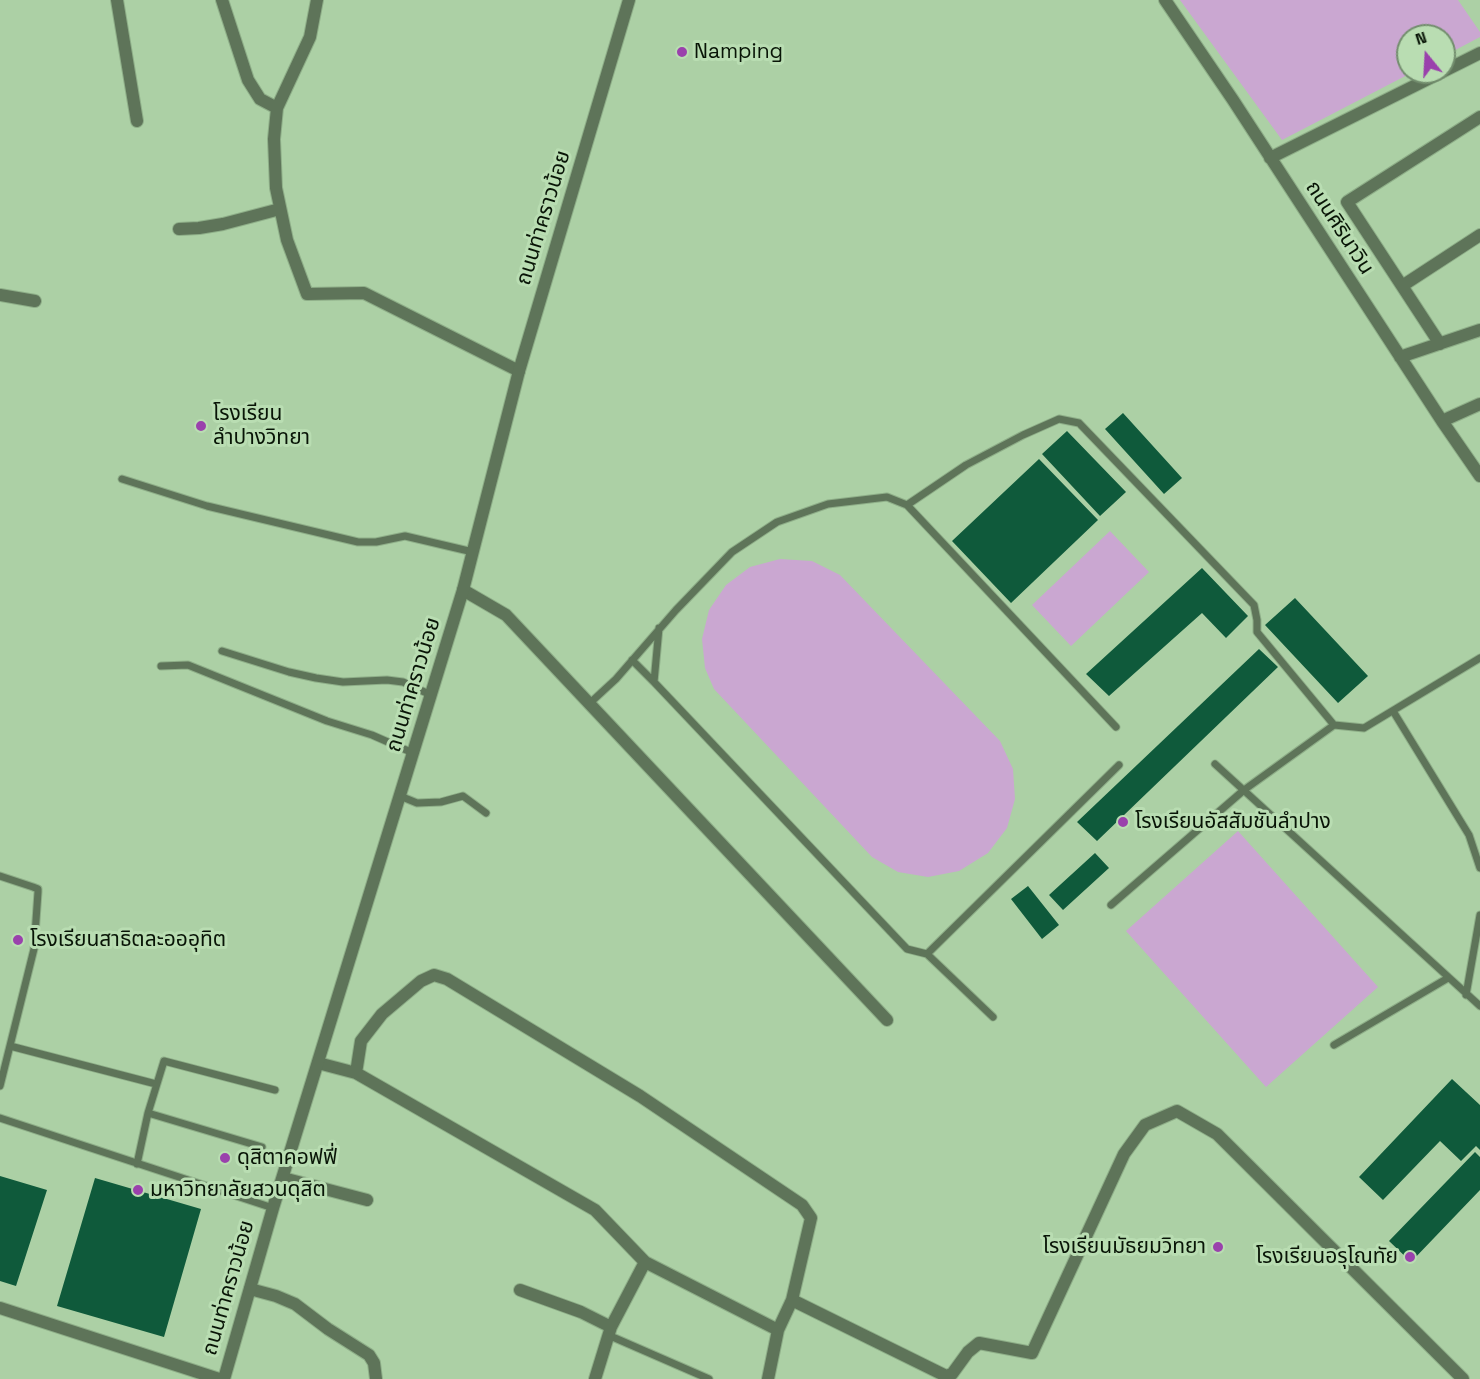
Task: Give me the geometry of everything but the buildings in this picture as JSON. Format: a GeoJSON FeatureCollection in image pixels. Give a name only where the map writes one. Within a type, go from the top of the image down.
{"type":"FeatureCollection","features":[{"type":"Feature","properties":{"kind":"street"},"geometry":{"type":"LineString","coordinates":[[117,0],[137,121]]}},
{"type":"Feature","properties":{"kind":"street"},"geometry":{"type":"LineString","coordinates":[[222,0],[248,80],[260,99],[277,108]]}},
{"type":"Feature","properties":{"kind":"street"},"geometry":{"type":"LineString","coordinates":[[317,0],[310,37],[277,108],[274,139],[276,188],[280,209],[287,240],[307,294],[364,293],[519,371]]}},
{"type":"Feature","properties":{"kind":"street","name":"ถนนท่าคราวน้อย"},"geometry":{"type":"LineString","coordinates":[[224,1379],[273,1208],[463,590],[519,371],[629,0]]}},
{"type":"Feature","properties":{"kind":"street","name":"ถนนศิรินาวิน"},"geometry":{"type":"LineString","coordinates":[[1165,0],[1480,476]]}},
{"type":"Feature","properties":{"kind":"street"},"geometry":{"type":"LineString","coordinates":[[1270,158],[1480,53]]}},
{"type":"Feature","properties":{"kind":"street"},"geometry":{"type":"LineString","coordinates":[[1440,344],[1347,202],[1480,117]]}},
{"type":"Feature","properties":{"kind":"street"},"geometry":{"type":"LineString","coordinates":[[179,229],[223,224],[280,209]]}},
{"type":"Feature","properties":{"kind":"street"},"geometry":{"type":"LineString","coordinates":[[1402,286],[1480,235]]}},
{"type":"Feature","properties":{"kind":"street"},"geometry":{"type":"LineString","coordinates":[[0,295],[35,301]]}},
{"type":"Feature","properties":{"kind":"street"},"geometry":{"type":"LineString","coordinates":[[1400,357],[1480,330]]}},
{"type":"Feature","properties":{"kind":"street"},"geometry":{"type":"LineString","coordinates":[[1442,421],[1480,404]]}},
{"type":"Feature","properties":{"kind":"street"},"geometry":{"type":"LineString","coordinates":[[463,590],[506,615],[887,1020]]}},
{"type":"Feature","properties":{"kind":"street"},"geometry":{"type":"LineString","coordinates":[[356,1073],[362,1041],[382,1014],[421,981],[434,975],[447,979],[640,1096],[802,1205],[811,1218],[792,1300],[778,1330],[768,1379]]}},
{"type":"Feature","properties":{"kind":"street"},"geometry":{"type":"LineString","coordinates":[[318,1062],[356,1073],[595,1210],[645,1262],[778,1330]]}},
{"type":"Feature","properties":{"kind":"street"},"geometry":{"type":"LineString","coordinates":[[792,1300],[946,1376],[952,1374],[968,1352],[979,1343],[1032,1353],[1124,1154],[1145,1125],[1177,1111],[1216,1134],[1463,1379]]}},
{"type":"Feature","properties":{"kind":"street"},"geometry":{"type":"LineString","coordinates":[[283,1178],[367,1200]]}},
{"type":"Feature","properties":{"kind":"street"},"geometry":{"type":"LineString","coordinates":[[595,1379],[610,1331],[645,1262]]}},
{"type":"Feature","properties":{"kind":"street"},"geometry":{"type":"LineString","coordinates":[[250,1289],[295,1304],[328,1329],[369,1355],[374,1364],[376,1379]]}},
{"type":"Feature","properties":{"kind":"street"},"geometry":{"type":"LineString","coordinates":[[520,1290],[581,1312],[610,1331]]}},
{"type":"Feature","properties":{"kind":"street"},"geometry":{"type":"LineString","coordinates":[[0,1308],[219,1379]]}},
{"type":"Feature","properties":{"kind":"lane"},"geometry":{"type":"LineString","coordinates":[[907,505],[966,465],[1023,435],[1059,419],[1079,423],[1254,605],[1257,632],[1334,725]]}},
{"type":"Feature","properties":{"kind":"lane"},"geometry":{"type":"LineString","coordinates":[[122,479],[207,506],[358,542],[376,542],[405,536],[473,552]]}},
{"type":"Feature","properties":{"kind":"lane"},"geometry":{"type":"LineString","coordinates":[[590,703],[616,679],[659,628],[732,552],[777,522],[828,504],[887,496],[907,505],[1116,727]]}},
{"type":"Feature","properties":{"kind":"lane"},"geometry":{"type":"LineString","coordinates":[[654,682],[659,628]]}},
{"type":"Feature","properties":{"kind":"lane"},"geometry":{"type":"LineString","coordinates":[[222,651],[316,678],[343,682],[387,680],[404,682],[431,695]]}},
{"type":"Feature","properties":{"kind":"lane"},"geometry":{"type":"LineString","coordinates":[[1111,905],[1244,790],[1334,725],[1364,728],[1480,658]]}},
{"type":"Feature","properties":{"kind":"lane"},"geometry":{"type":"LineString","coordinates":[[632,660],[907,948],[927,954],[993,1017]]}},
{"type":"Feature","properties":{"kind":"lane"},"geometry":{"type":"LineString","coordinates":[[161,666],[188,666],[327,721],[372,735],[413,753]]}},
{"type":"Feature","properties":{"kind":"lane"},"geometry":{"type":"LineString","coordinates":[[1393,711],[1469,836],[1480,868]]}},
{"type":"Feature","properties":{"kind":"lane"},"geometry":{"type":"LineString","coordinates":[[1215,764],[1480,1006]]}},
{"type":"Feature","properties":{"kind":"lane"},"geometry":{"type":"LineString","coordinates":[[927,954],[1119,765]]}},
{"type":"Feature","properties":{"kind":"lane"},"geometry":{"type":"LineString","coordinates":[[400,796],[417,802],[441,802],[463,796],[486,813]]}},
{"type":"Feature","properties":{"kind":"lane"},"geometry":{"type":"LineString","coordinates":[[0,876],[38,889],[34,949],[0,1086]]}},
{"type":"Feature","properties":{"kind":"lane"},"geometry":{"type":"LineString","coordinates":[[1466,995],[1480,915]]}},
{"type":"Feature","properties":{"kind":"lane"},"geometry":{"type":"LineString","coordinates":[[1334,1045],[1448,978]]}},
{"type":"Feature","properties":{"kind":"lane"},"geometry":{"type":"LineString","coordinates":[[10,1046],[156,1084]]}},
{"type":"Feature","properties":{"kind":"lane"},"geometry":{"type":"LineString","coordinates":[[137,1164],[148,1113],[164,1061],[275,1090]]}},
{"type":"Feature","properties":{"kind":"lane"},"geometry":{"type":"LineString","coordinates":[[148,1113],[262,1147]]}},
{"type":"Feature","properties":{"kind":"lane"},"geometry":{"type":"LineString","coordinates":[[0,1118],[273,1208]]}},
{"type":"Feature","properties":{"kind":"lane"},"geometry":{"type":"LineString","coordinates":[[610,1331],[709,1379]]}},
{"type":"Feature","properties":{"kind":"shaded area"},"geometry":{"type":"Polygon","coordinates":[[[1180,0],[1458,0],[1480,32],[1480,37],[1456,50],[1456,24],[1396,24],[1396,81],[1282,140],[1180,0]]]}},
{"type":"Feature","properties":{"kind":"shaded area"},"geometry":{"type":"Polygon","coordinates":[[[1110,531],[1149,572],[1071,646],[1032,605],[1110,531]]]}},
{"type":"Feature","properties":{"kind":"shaded area"},"geometry":{"type":"Polygon","coordinates":[[[780,559],[812,561],[840,575],[1000,741],[1013,769],[1015,799],[1007,828],[988,853],[959,871],[928,877],[898,872],[872,857],[714,689],[705,668],[702,639],[709,610],[726,585],[750,567],[780,559]]]}},
{"type":"Feature","properties":{"kind":"shaded area"},"geometry":{"type":"Polygon","coordinates":[[[1238,831],[1378,987],[1266,1087],[1126,931],[1238,831]]]}},
{"type":"Feature","properties":{"kind":"place","name":"Namping"},"geometry":{"type":"Point","coordinates":[682,52]}},
{"type":"Feature","properties":{"kind":"place","name":"โรงเรียน ลำปางวิทยา"},"geometry":{"type":"Point","coordinates":[201,426]}},
{"type":"Feature","properties":{"kind":"place","name":"โรงเรียนอัสสัมชันลำปาง"},"geometry":{"type":"Point","coordinates":[1123,822]}},
{"type":"Feature","properties":{"kind":"place","name":"โรงเรียนสาธิตละอออุทิต"},"geometry":{"type":"Point","coordinates":[18,940]}},
{"type":"Feature","properties":{"kind":"place","name":"ดุสิตาคอฟฟี่"},"geometry":{"type":"Point","coordinates":[225,1158]}},
{"type":"Feature","properties":{"kind":"place","name":"มหาวิทยาลัยสวนดุสิต"},"geometry":{"type":"Point","coordinates":[138,1190]}},
{"type":"Feature","properties":{"kind":"place","name":"โรงเรียนมัธยมวิทยา"},"geometry":{"type":"Point","coordinates":[1218,1247]}},
{"type":"Feature","properties":{"kind":"place","name":"โรงเรียนอรุโณทัย"},"geometry":{"type":"Point","coordinates":[1410,1257]}}]}
